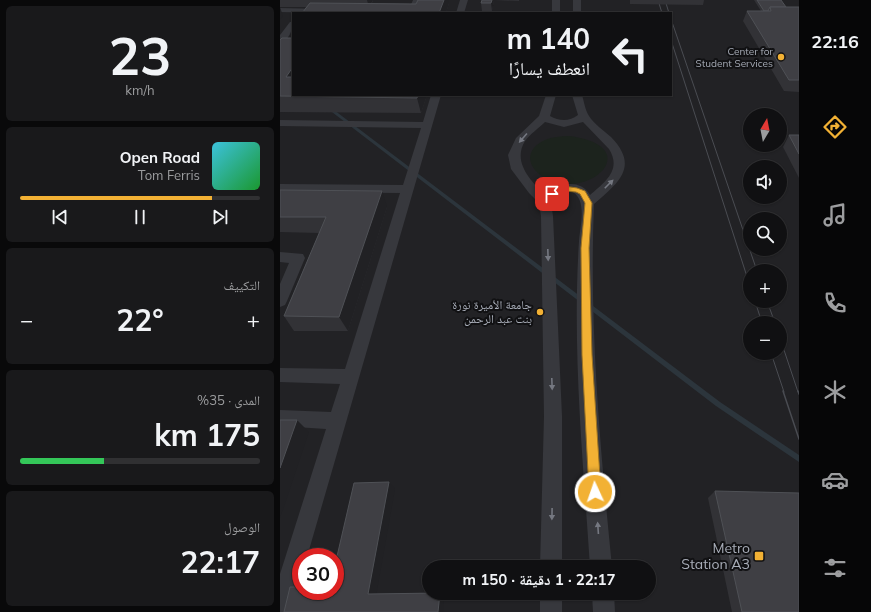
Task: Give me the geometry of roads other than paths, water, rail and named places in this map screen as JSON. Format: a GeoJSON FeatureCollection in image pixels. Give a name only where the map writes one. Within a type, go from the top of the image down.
{"type":"FeatureCollection","features":[{"type":"Feature","properties":{"kind":"street"},"geometry":{"type":"LineString","coordinates":[[396,11],[412,11],[417,0]]}},
{"type":"Feature","properties":{"kind":"street"},"geometry":{"type":"LineString","coordinates":[[460,12],[464,0]]}},
{"type":"Feature","properties":{"kind":"street"},"geometry":{"type":"LineString","coordinates":[[556,0],[556,12]]}},
{"type":"Feature","properties":{"kind":"street"},"geometry":{"type":"LineString","coordinates":[[577,0],[577,12]]}},
{"type":"Feature","properties":{"kind":"street"},"geometry":{"type":"LineString","coordinates":[[280,10],[303,12],[335,11]]}},
{"type":"Feature","properties":{"kind":"street"},"geometry":{"type":"LineString","coordinates":[[280,40],[292,25]]}},
{"type":"Feature","properties":{"kind":"street"},"geometry":{"type":"LineString","coordinates":[[280,40],[292,40]]}},
{"type":"Feature","properties":{"kind":"street"},"geometry":{"type":"LineString","coordinates":[[280,610],[436,96]]}},
{"type":"Feature","properties":{"kind":"street"},"geometry":{"type":"LineString","coordinates":[[550,96],[544,117],[520,140],[514,155],[517,169],[533,190],[545,202],[553,416],[552,560]]}},
{"type":"Feature","properties":{"kind":"street"},"geometry":{"type":"LineString","coordinates":[[577,96],[583,116],[614,147],[618,154],[620,164],[614,180],[588,203]]}},
{"type":"Feature","properties":{"kind":"street"},"geometry":{"type":"LineString","coordinates":[[544,117],[551,121],[571,123],[578,121],[583,116]]}},
{"type":"Feature","properties":{"kind":"street"},"geometry":{"type":"LineString","coordinates":[[280,123],[427,125]]}},
{"type":"Feature","properties":{"kind":"street"},"geometry":{"type":"LineString","coordinates":[[280,188],[407,189]]}},
{"type":"Feature","properties":{"kind":"street"},"geometry":{"type":"LineString","coordinates":[[545,202],[558,190],[570,188],[582,193],[588,203],[585,248],[588,370],[601,560]]}},
{"type":"Feature","properties":{"kind":"street"},"geometry":{"type":"LineString","coordinates":[[280,257],[298,258],[280,302]]}},
{"type":"Feature","properties":{"kind":"street"},"geometry":{"type":"LineString","coordinates":[[280,375],[351,377]]}},
{"type":"Feature","properties":{"kind":"street"},"geometry":{"type":"LineString","coordinates":[[280,418],[337,421]]}},
{"type":"Feature","properties":{"kind":"street"},"geometry":{"type":"LineString","coordinates":[[551,600],[551,612]]}},
{"type":"Feature","properties":{"kind":"street"},"geometry":{"type":"LineString","coordinates":[[603,600],[604,612]]}},
{"type":"Feature","properties":{"kind":"waterway"},"geometry":{"type":"LineString","coordinates":[[329,108],[718,404],[799,459]]}},
{"type":"Feature","properties":{"kind":"tram line"},"geometry":{"type":"LineString","coordinates":[[658,0],[662,12]]}},
{"type":"Feature","properties":{"kind":"tram line"},"geometry":{"type":"LineString","coordinates":[[665,0],[669,12]]}},
{"type":"Feature","properties":{"kind":"tram line"},"geometry":{"type":"LineString","coordinates":[[672,22],[755,264]]}},
{"type":"Feature","properties":{"kind":"tram line"},"geometry":{"type":"LineString","coordinates":[[672,43],[743,264]]}},
{"type":"Feature","properties":{"kind":"tram line"},"geometry":{"type":"LineString","coordinates":[[757,308],[760,316]]}},
{"type":"Feature","properties":{"kind":"tram line"},"geometry":{"type":"LineString","coordinates":[[770,308],[772,316]]}},
{"type":"Feature","properties":{"kind":"tram line"},"geometry":{"type":"LineString","coordinates":[[787,359],[798,392]]}},
{"type":"Feature","properties":{"kind":"tram line"},"geometry":{"type":"LineString","coordinates":[[773,360],[784,392]]}},
{"type":"Feature","properties":{"kind":"tram line"},"geometry":{"type":"LineString","coordinates":[[783,391],[799,439]]}},
{"type":"Feature","properties":{"kind":"place","name":"Center for Student Services"},"geometry":{"type":"Point","coordinates":[781,57]}},
{"type":"Feature","properties":{"kind":"place","name":"جامعة الأميرة نورة بنت عبد الرحمن"},"geometry":{"type":"Point","coordinates":[540,312]}},
{"type":"Feature","properties":{"kind":"place","name":"Metro Station A3"},"geometry":{"type":"Point","coordinates":[759,556]}}]}
